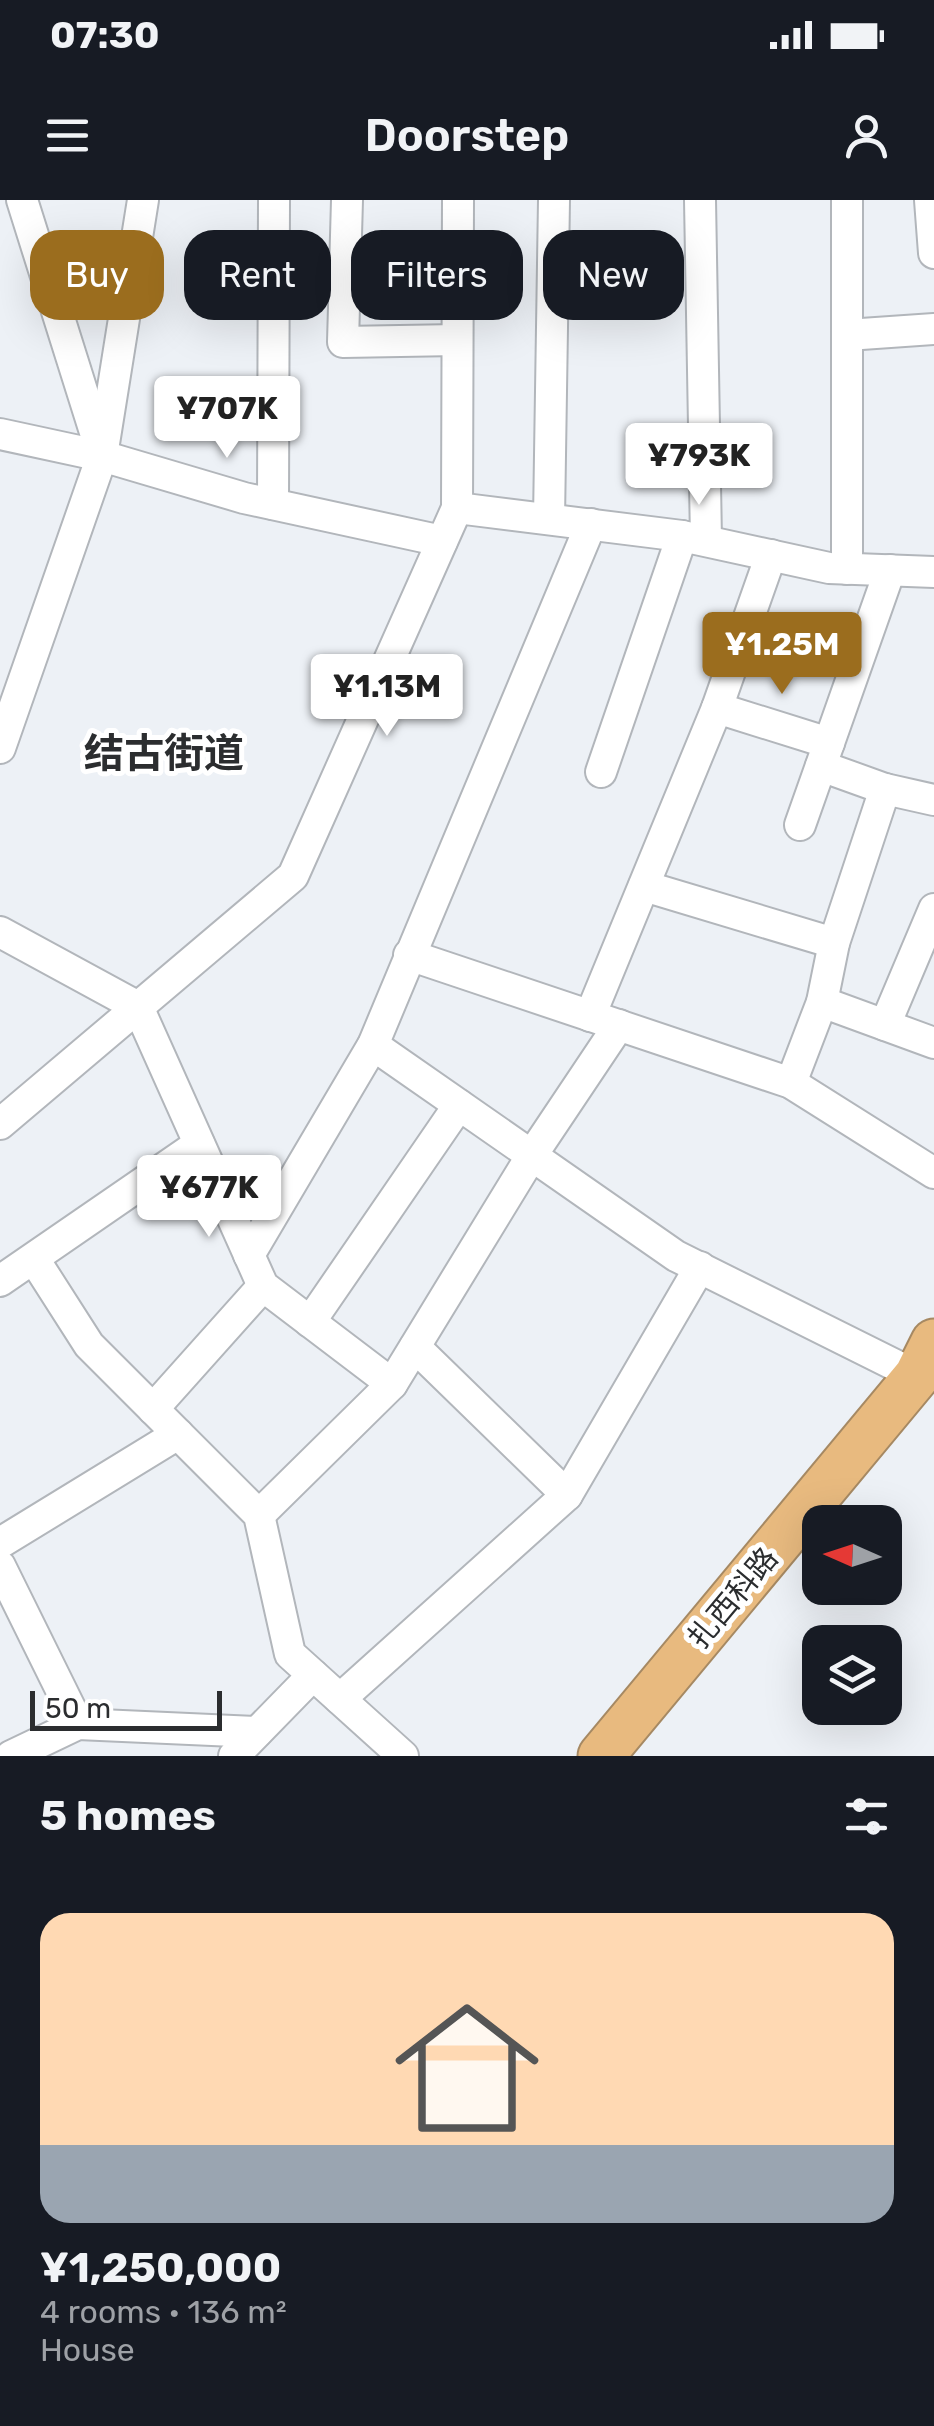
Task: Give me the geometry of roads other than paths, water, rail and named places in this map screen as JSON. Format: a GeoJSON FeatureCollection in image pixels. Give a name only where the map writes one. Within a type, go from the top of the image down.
{"type":"FeatureCollection","features":[{"type":"Feature","properties":{"kind":"highway","name":"扎西科路"},"geometry":{"type":"LineString","coordinates":[[602,1756],[926,1359]]}},
{"type":"Feature","properties":{"kind":"street"},"geometry":{"type":"LineString","coordinates":[[22,200],[102,456]]}},
{"type":"Feature","properties":{"kind":"street"},"geometry":{"type":"LineString","coordinates":[[0,748],[102,456],[143,200]]}},
{"type":"Feature","properties":{"kind":"street"},"geometry":{"type":"LineString","coordinates":[[273,504],[274,200]]}},
{"type":"Feature","properties":{"kind":"street"},"geometry":{"type":"LineString","coordinates":[[347,200],[343,342],[457,340]]}},
{"type":"Feature","properties":{"kind":"street"},"geometry":{"type":"LineString","coordinates":[[0,1124],[293,876],[457,508],[458,200]]}},
{"type":"Feature","properties":{"kind":"street"},"geometry":{"type":"LineString","coordinates":[[548,519],[554,200]]}},
{"type":"Feature","properties":{"kind":"street"},"geometry":{"type":"LineString","coordinates":[[601,772],[694,538],[700,200]]}},
{"type":"Feature","properties":{"kind":"street"},"geometry":{"type":"LineString","coordinates":[[847,200],[847,569]]}},
{"type":"Feature","properties":{"kind":"street"},"geometry":{"type":"LineString","coordinates":[[930,200],[934,253]]}},
{"type":"Feature","properties":{"kind":"street"},"geometry":{"type":"LineString","coordinates":[[847,335],[934,329]]}},
{"type":"Feature","properties":{"kind":"street"},"geometry":{"type":"LineString","coordinates":[[0,434],[102,456],[273,504],[442,541]]}},
{"type":"Feature","properties":{"kind":"street"},"geometry":{"type":"LineString","coordinates":[[457,508],[694,538],[847,569],[934,572]]}},
{"type":"Feature","properties":{"kind":"street"},"geometry":{"type":"LineString","coordinates":[[249,1255],[373,1045],[591,524]]}},
{"type":"Feature","properties":{"kind":"street"},"geometry":{"type":"LineString","coordinates":[[259,1515],[392,1384],[532,1155],[604,1020],[644,886],[717,708],[770,555]]}},
{"type":"Feature","properties":{"kind":"street"},"geometry":{"type":"LineString","coordinates":[[800,825],[890,570]]}},
{"type":"Feature","properties":{"kind":"street"},"geometry":{"type":"LineString","coordinates":[[717,708],[825,755],[885,790],[934,800]]}},
{"type":"Feature","properties":{"kind":"street"},"geometry":{"type":"LineString","coordinates":[[791,1083],[822,1002],[834,943],[885,790]]}},
{"type":"Feature","properties":{"kind":"street"},"geometry":{"type":"LineString","coordinates":[[644,886],[834,943]]}},
{"type":"Feature","properties":{"kind":"street"},"geometry":{"type":"LineString","coordinates":[[885,1025],[934,908]]}},
{"type":"Feature","properties":{"kind":"street"},"geometry":{"type":"LineString","coordinates":[[0,932],[138,1007],[263,1286],[392,1384]]}},
{"type":"Feature","properties":{"kind":"street"},"geometry":{"type":"LineString","coordinates":[[409,954],[791,1083],[934,1173]]}},
{"type":"Feature","properties":{"kind":"street"},"geometry":{"type":"LineString","coordinates":[[822,1002],[934,1043]]}},
{"type":"Feature","properties":{"kind":"street"},"geometry":{"type":"LineString","coordinates":[[373,1045],[676,1256],[926,1359]]}},
{"type":"Feature","properties":{"kind":"street"},"geometry":{"type":"LineString","coordinates":[[310,1322],[459,1104]]}},
{"type":"Feature","properties":{"kind":"street"},"geometry":{"type":"LineString","coordinates":[[0,1280],[199,1144]]}},
{"type":"Feature","properties":{"kind":"street"},"geometry":{"type":"LineString","coordinates":[[34,1259],[89,1346],[259,1515],[290,1654],[403,1756]]}},
{"type":"Feature","properties":{"kind":"street"},"geometry":{"type":"LineString","coordinates":[[340,1699],[567,1496],[700,1267]]}},
{"type":"Feature","properties":{"kind":"street"},"geometry":{"type":"LineString","coordinates":[[153,1408],[263,1286]]}},
{"type":"Feature","properties":{"kind":"street"},"geometry":{"type":"LineString","coordinates":[[415,1347],[567,1496]]}},
{"type":"Feature","properties":{"kind":"street"},"geometry":{"type":"LineString","coordinates":[[0,1543],[178,1434]]}},
{"type":"Feature","properties":{"kind":"street"},"geometry":{"type":"LineString","coordinates":[[0,1566],[78,1724]]}},
{"type":"Feature","properties":{"kind":"street"},"geometry":{"type":"LineString","coordinates":[[234,1756],[314,1675]]}},
{"type":"Feature","properties":{"kind":"street"},"geometry":{"type":"LineString","coordinates":[[11,1756],[78,1724],[257,1732]]}},
{"type":"Feature","properties":{"kind":"district","name":"结古街道"},"geometry":{"type":"Point","coordinates":[164,753]}}]}
